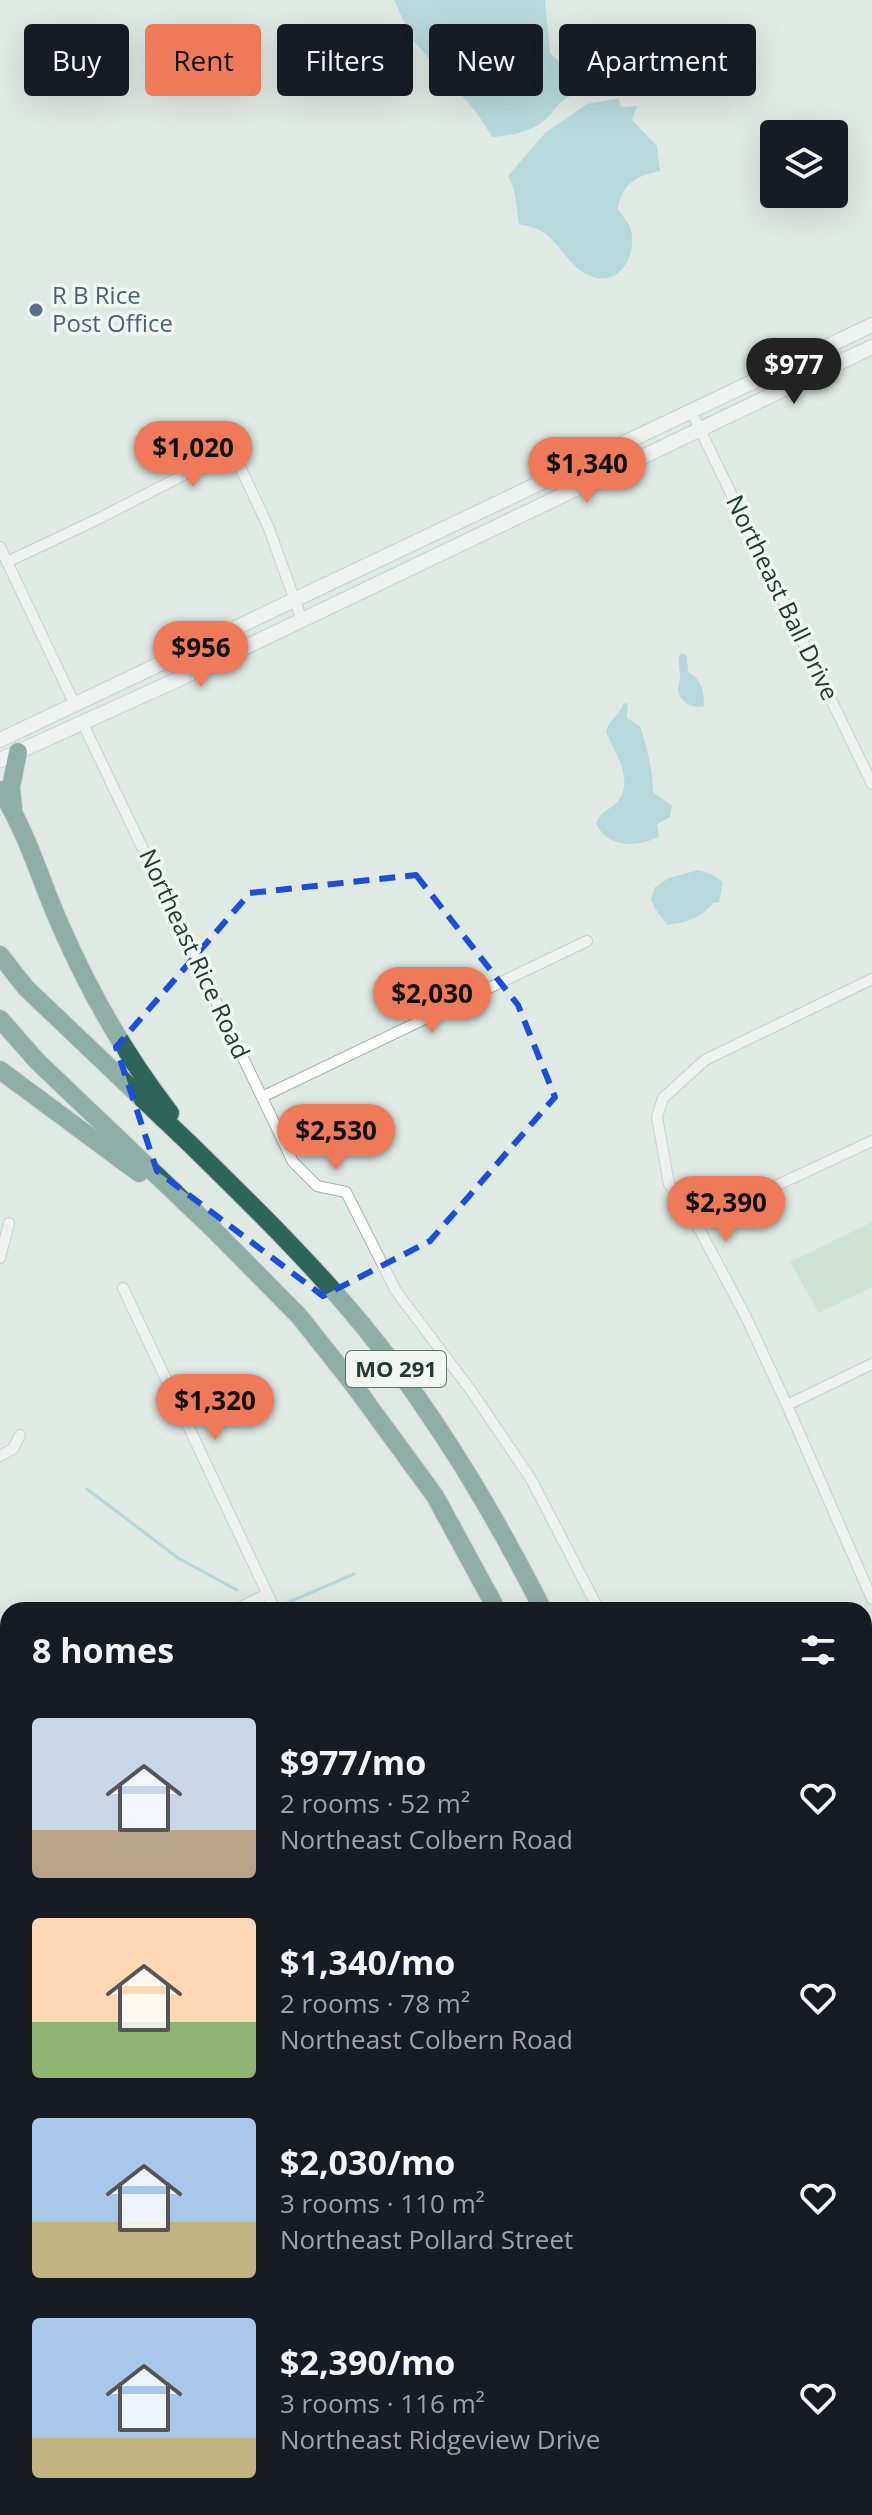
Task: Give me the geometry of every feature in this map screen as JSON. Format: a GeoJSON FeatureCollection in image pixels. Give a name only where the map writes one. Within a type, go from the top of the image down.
{"type":"FeatureCollection","features":[{"type":"Feature","properties":{"kind":"highway"},"geometry":{"type":"LineString","coordinates":[[13,811],[11,787],[18,752]]}},
{"type":"Feature","properties":{"kind":"highway"},"geometry":{"type":"LineString","coordinates":[[0,790],[13,811],[61,927],[108,1022],[155,1094],[206,1160]]}},
{"type":"Feature","properties":{"kind":"highway","name":"MO 291"},"geometry":{"type":"LineString","coordinates":[[0,955],[26,988],[297,1249],[366,1329],[464,1467],[539,1602]]}},
{"type":"Feature","properties":{"kind":"highway","name":"MO 291"},"geometry":{"type":"LineString","coordinates":[[0,1019],[37,1061],[299,1316],[435,1496],[493,1602]]}},
{"type":"Feature","properties":{"kind":"highway"},"geometry":{"type":"LineString","coordinates":[[0,1070],[213,1229]]}},
{"type":"Feature","properties":{"kind":"main road"},"geometry":{"type":"LineString","coordinates":[[0,740],[872,325]]}},
{"type":"Feature","properties":{"kind":"main road"},"geometry":{"type":"LineString","coordinates":[[0,760],[83,724],[872,347]]}},
{"type":"Feature","properties":{"kind":"main road"},"geometry":{"type":"LineString","coordinates":[[83,724],[90,704],[99,693]]}},
{"type":"Feature","properties":{"kind":"street","name":"Northeast Ball Drive"},"geometry":{"type":"LineString","coordinates":[[691,411],[872,784]]}},
{"type":"Feature","properties":{"kind":"street"},"geometry":{"type":"LineString","coordinates":[[7,562],[232,450],[268,526],[302,620]]}},
{"type":"Feature","properties":{"kind":"street"},"geometry":{"type":"LineString","coordinates":[[0,547],[75,705]]}},
{"type":"Feature","properties":{"kind":"street","name":"Northeast Rice Road"},"geometry":{"type":"LineString","coordinates":[[83,724],[293,1162],[317,1186],[346,1192],[396,1291],[472,1392],[531,1479],[595,1602]]}},
{"type":"Feature","properties":{"kind":"street"},"geometry":{"type":"LineString","coordinates":[[262,1097],[587,941]]}},
{"type":"Feature","properties":{"kind":"street"},"geometry":{"type":"LineString","coordinates":[[872,979],[705,1060],[663,1098],[657,1117],[669,1184],[696,1223],[746,1317],[872,1599]]}},
{"type":"Feature","properties":{"kind":"street"},"geometry":{"type":"LineString","coordinates":[[696,1223],[872,1141]]}},
{"type":"Feature","properties":{"kind":"street"},"geometry":{"type":"LineString","coordinates":[[0,1258],[9,1223]]}},
{"type":"Feature","properties":{"kind":"street"},"geometry":{"type":"LineString","coordinates":[[123,1288],[271,1602]]}},
{"type":"Feature","properties":{"kind":"street"},"geometry":{"type":"LineString","coordinates":[[787,1405],[872,1364]]}},
{"type":"Feature","properties":{"kind":"street"},"geometry":{"type":"LineString","coordinates":[[0,1456],[13,1449],[20,1435]]}},
{"type":"Feature","properties":{"kind":"street"},"geometry":{"type":"LineString","coordinates":[[251,1602],[267,1594]]}},
{"type":"Feature","properties":{"kind":"highlighted area"},"geometry":{"type":"Polygon","coordinates":[[[416,875],[518,1005],[555,1097],[430,1241],[323,1296],[157,1171],[116,1047],[250,893],[416,875]]]}},
{"type":"Feature","properties":{"kind":"green space"},"geometry":{"type":"Polygon","coordinates":[[[872,1222],[872,1287],[819,1313],[790,1262],[872,1222]]]}},
{"type":"Feature","properties":{"kind":"water"},"geometry":{"type":"Polygon","coordinates":[[[394,0],[545,0],[550,53],[559,62],[559,96],[570,96],[531,129],[492,137],[462,96],[543,96],[543,24],[429,24],[429,58],[413,40],[413,24],[405,24],[394,0]]]}},
{"type":"Feature","properties":{"kind":"water"},"geometry":{"type":"Polygon","coordinates":[[[619,98],[621,107],[637,106],[632,120],[657,146],[660,171],[637,178],[623,194],[618,209],[631,230],[632,249],[625,266],[612,277],[603,279],[578,268],[543,232],[519,224],[515,193],[508,176],[545,133],[587,104],[619,98]]]}},
{"type":"Feature","properties":{"kind":"water"},"geometry":{"type":"Polygon","coordinates":[[[682,653],[687,656],[688,672],[701,686],[704,706],[688,704],[679,695],[679,656],[682,653]]]}},
{"type":"Feature","properties":{"kind":"water"},"geometry":{"type":"Polygon","coordinates":[[[628,703],[627,718],[640,726],[645,742],[653,792],[672,806],[670,817],[657,824],[659,837],[641,843],[623,844],[607,838],[596,823],[601,814],[621,797],[624,788],[622,769],[606,732],[623,704],[628,703]]]}},
{"type":"Feature","properties":{"kind":"water"},"geometry":{"type":"Polygon","coordinates":[[[698,870],[723,882],[719,902],[713,903],[693,919],[667,925],[651,899],[655,887],[669,878],[698,870]]]}},
{"type":"Feature","properties":{"kind":"waterway"},"geometry":{"type":"LineString","coordinates":[[87,1489],[178,1558],[237,1590]]}},
{"type":"Feature","properties":{"kind":"waterway"},"geometry":{"type":"LineString","coordinates":[[289,1602],[354,1574]]}},
{"type":"Feature","properties":{"kind":"place","name":"R B Rice Post Office"},"geometry":{"type":"Point","coordinates":[36,310]}}]}
